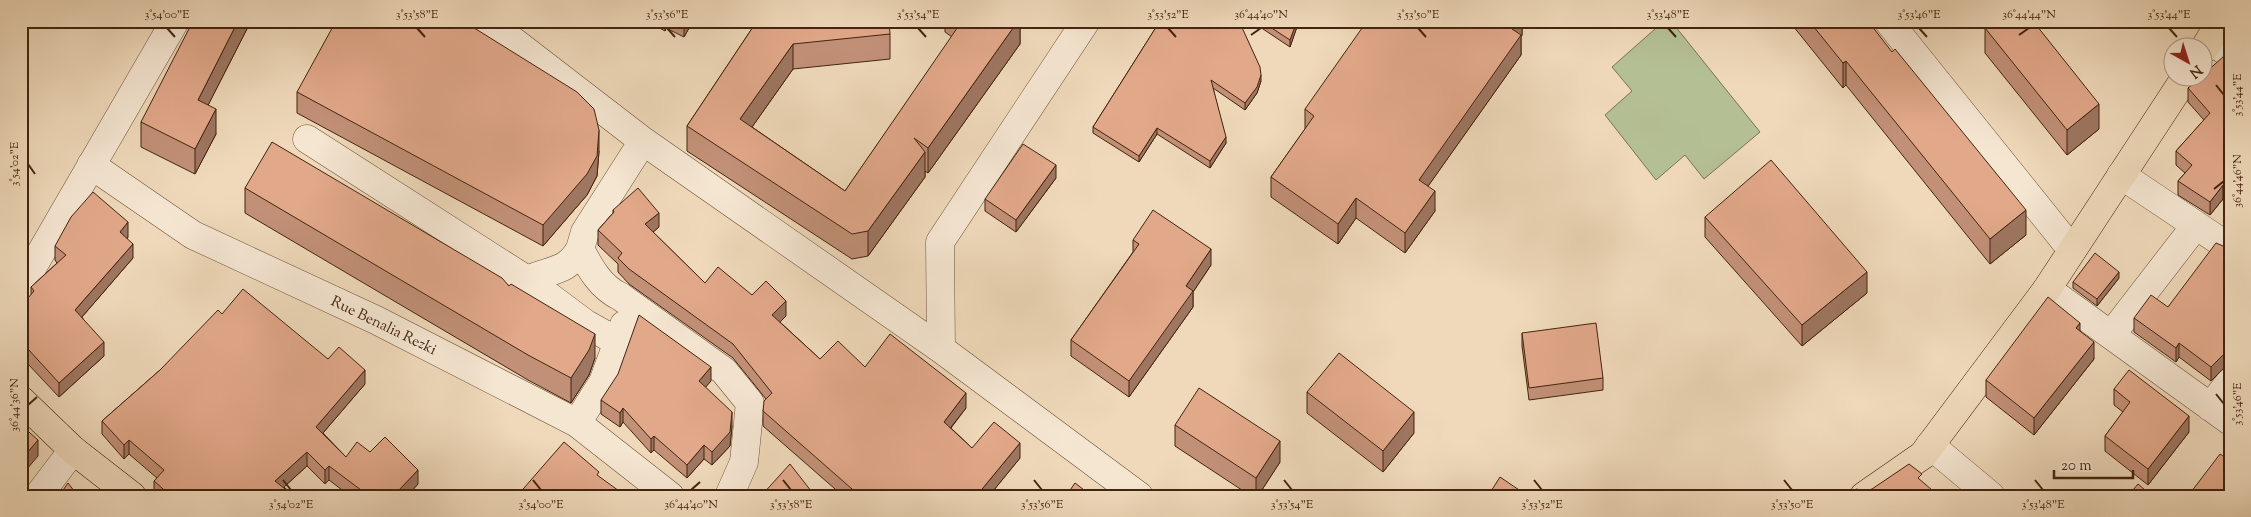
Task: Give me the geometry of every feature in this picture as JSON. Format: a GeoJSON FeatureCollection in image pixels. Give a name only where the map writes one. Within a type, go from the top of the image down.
{"type":"FeatureCollection","features":[{"type":"Feature","properties":{"kind":"main road"},"geometry":{"type":"LineString","coordinates":[[1864,496],[1926,450],[2047,289],[2178,88]]}},
{"type":"Feature","properties":{"kind":"main road"},"geometry":{"type":"LineString","coordinates":[[21,400],[73,450],[132,496]]}},
{"type":"Feature","properties":{"kind":"street"},"geometry":{"type":"LineString","coordinates":[[21,287],[175,21]]}},
{"type":"Feature","properties":{"kind":"street"},"geometry":{"type":"LineString","coordinates":[[487,21],[643,141],[941,349],[1139,496]]}},
{"type":"Feature","properties":{"kind":"street"},"geometry":{"type":"LineString","coordinates":[[941,349],[940,242],[1086,21]]}},
{"type":"Feature","properties":{"kind":"street"},"geometry":{"type":"LineString","coordinates":[[1888,21],[2072,250]]}},
{"type":"Feature","properties":{"kind":"street"},"geometry":{"type":"LineString","coordinates":[[306,139],[537,287],[586,324],[618,342]]}},
{"type":"Feature","properties":{"kind":"street"},"geometry":{"type":"LineString","coordinates":[[537,287],[542,273],[560,269],[573,261],[585,232],[643,141]]}},
{"type":"Feature","properties":{"kind":"street","name":"Rue Benalia Rezki"},"geometry":{"type":"LineString","coordinates":[[91,165],[193,236],[376,320],[577,423],[670,496]]}},
{"type":"Feature","properties":{"kind":"street"},"geometry":{"type":"LineString","coordinates":[[2121,175],[2230,248]]}},
{"type":"Feature","properties":{"kind":"street"},"geometry":{"type":"LineString","coordinates":[[2111,336],[2196,225]]}},
{"type":"Feature","properties":{"kind":"street"},"geometry":{"type":"LineString","coordinates":[[580,248],[592,272],[610,292],[621,297],[724,371],[750,403],[744,462],[729,496]]}},
{"type":"Feature","properties":{"kind":"street"},"geometry":{"type":"LineString","coordinates":[[2047,289],[2220,414],[2230,382]]}},
{"type":"Feature","properties":{"kind":"street"},"geometry":{"type":"LineString","coordinates":[[577,423],[604,382],[624,329],[621,297]]}},
{"type":"Feature","properties":{"kind":"street"},"geometry":{"type":"LineString","coordinates":[[38,496],[73,450]]}},
{"type":"Feature","properties":{"kind":"street"},"geometry":{"type":"LineString","coordinates":[[1926,450],[1970,496]]}},
{"type":"Feature","properties":{"kind":"street"},"geometry":{"type":"LineString","coordinates":[[1926,450],[1991,496]]}},
{"type":"Feature","properties":{"kind":"green space"},"geometry":{"type":"Polygon","coordinates":[[[1664,21],[1671,21],[1760,132],[1704,179],[1685,155],[1656,180],[1605,115],[1632,91],[1612,67],[1664,21]]]}},
{"type":"Feature","properties":{"kind":"building"},"geometry":{"type":"Polygon","coordinates":[[[193,21],[238,21],[198,100],[216,109],[195,149],[141,122],[193,21]]]}},
{"type":"Feature","properties":{"kind":"building"},"geometry":{"type":"Polygon","coordinates":[[[336,21],[463,21],[577,92],[594,109],[599,130],[597,156],[587,174],[543,225],[297,92],[336,21]]]}},
{"type":"Feature","properties":{"kind":"building"},"geometry":{"type":"Polygon","coordinates":[[[757,21],[889,21],[890,34],[793,44],[740,119],[845,191],[962,21],[1018,21],[928,148],[914,138],[925,152],[868,231],[852,234],[687,126],[757,21]]]}},
{"type":"Feature","properties":{"kind":"building"},"geometry":{"type":"Polygon","coordinates":[[[1160,21],[1239,21],[1260,67],[1261,75],[1257,87],[1245,103],[1211,80],[1226,137],[1210,161],[1157,128],[1139,156],[1093,127],[1160,21]]]}},
{"type":"Feature","properties":{"kind":"building"},"geometry":{"type":"Polygon","coordinates":[[[1261,21],[1297,21],[1290,40],[1261,21]]]}},
{"type":"Feature","properties":{"kind":"building"},"geometry":{"type":"Polygon","coordinates":[[[1367,21],[1518,21],[1512,29],[1521,35],[1419,180],[1435,191],[1405,233],[1356,198],[1338,224],[1271,177],[1314,116],[1305,109],[1367,21]]]}},
{"type":"Feature","properties":{"kind":"building"},"geometry":{"type":"Polygon","coordinates":[[[1809,21],[1868,21],[1892,52],[1895,49],[2026,210],[1990,239],[1846,61],[1843,63],[1809,21]]]}},
{"type":"Feature","properties":{"kind":"building"},"geometry":{"type":"Polygon","coordinates":[[[1994,21],[2033,21],[2099,104],[2067,130],[1985,28],[1994,21]]]}},
{"type":"Feature","properties":{"kind":"building"},"geometry":{"type":"Polygon","coordinates":[[[2224,56],[2230,63],[2230,191],[2223,185],[2210,202],[2178,181],[2192,165],[2176,151],[2210,113],[2188,88],[2214,88],[2214,65],[2224,56]]]}},
{"type":"Feature","properties":{"kind":"building"},"geometry":{"type":"Polygon","coordinates":[[[272,142],[502,278],[509,286],[511,284],[595,334],[589,350],[571,378],[528,355],[245,188],[272,142]]]}},
{"type":"Feature","properties":{"kind":"building"},"geometry":{"type":"Polygon","coordinates":[[[1023,144],[1056,165],[1016,220],[985,199],[1023,144]]]}},
{"type":"Feature","properties":{"kind":"building"},"geometry":{"type":"Polygon","coordinates":[[[1771,160],[1867,272],[1802,325],[1705,217],[1771,160]]]}},
{"type":"Feature","properties":{"kind":"building"},"geometry":{"type":"Polygon","coordinates":[[[638,188],[659,213],[645,224],[705,283],[718,267],[752,295],[766,281],[786,301],[772,315],[820,359],[838,341],[865,367],[890,334],[966,393],[944,422],[972,448],[994,422],[1020,443],[978,494],[980,496],[860,496],[763,411],[764,401],[772,393],[733,344],[629,269],[618,258],[622,253],[598,230],[614,212],[613,210],[638,188]]]}},
{"type":"Feature","properties":{"kind":"building"},"geometry":{"type":"Polygon","coordinates":[[[93,192],[128,222],[120,232],[133,244],[75,310],[104,342],[59,383],[28,349],[27,351],[21,345],[21,306],[34,291],[31,287],[66,255],[55,246],[71,217],[93,192]]]}},
{"type":"Feature","properties":{"kind":"building"},"geometry":{"type":"Polygon","coordinates":[[[1153,210],[1211,249],[1186,286],[1193,291],[1129,381],[1071,340],[1139,244],[1133,240],[1153,210]]]}},
{"type":"Feature","properties":{"kind":"building"},"geometry":{"type":"Polygon","coordinates":[[[2216,243],[2230,249],[2230,353],[2224,354],[2211,367],[2179,343],[2176,348],[2134,318],[2151,295],[2168,307],[2216,243]]]}},
{"type":"Feature","properties":{"kind":"building"},"geometry":{"type":"Polygon","coordinates":[[[2095,253],[2119,272],[2097,299],[2073,282],[2095,253]]]}},
{"type":"Feature","properties":{"kind":"building"},"geometry":{"type":"Polygon","coordinates":[[[243,289],[328,359],[339,347],[365,370],[316,427],[346,457],[357,442],[370,452],[385,437],[418,470],[394,496],[369,496],[329,466],[325,470],[307,452],[275,481],[294,496],[171,496],[154,481],[164,470],[129,440],[124,445],[102,421],[160,370],[218,310],[222,314],[243,289]]]}},
{"type":"Feature","properties":{"kind":"building"},"geometry":{"type":"Polygon","coordinates":[[[2048,297],[2080,323],[2076,328],[2094,342],[2034,418],[1986,380],[2048,297]]]}},
{"type":"Feature","properties":{"kind":"building"},"geometry":{"type":"Polygon","coordinates":[[[639,315],[711,367],[699,381],[732,412],[730,432],[712,452],[704,445],[687,465],[654,436],[651,439],[623,408],[620,413],[601,400],[618,374],[639,315]]]}},
{"type":"Feature","properties":{"kind":"building"},"geometry":{"type":"Polygon","coordinates":[[[1596,323],[1603,378],[1529,388],[1522,333],[1596,323]]]}},
{"type":"Feature","properties":{"kind":"building"},"geometry":{"type":"Polygon","coordinates":[[[1339,353],[1414,412],[1383,451],[1307,392],[1339,353]]]}},
{"type":"Feature","properties":{"kind":"building"},"geometry":{"type":"Polygon","coordinates":[[[2129,370],[2189,416],[2148,469],[2105,436],[2130,402],[2114,389],[2129,370]]]}},
{"type":"Feature","properties":{"kind":"building"},"geometry":{"type":"Polygon","coordinates":[[[1199,388],[1280,441],[1256,478],[1175,425],[1199,388]]]}},
{"type":"Feature","properties":{"kind":"building"},"geometry":{"type":"Polygon","coordinates":[[[21,425],[38,440],[21,460],[21,425]]]}},
{"type":"Feature","properties":{"kind":"building"},"geometry":{"type":"Polygon","coordinates":[[[564,442],[599,472],[597,475],[626,496],[517,496],[564,442]]]}},
{"type":"Feature","properties":{"kind":"building"},"geometry":{"type":"Polygon","coordinates":[[[2220,454],[2230,461],[2230,496],[2188,496],[2220,454]]]}},
{"type":"Feature","properties":{"kind":"building"},"geometry":{"type":"Polygon","coordinates":[[[790,464],[815,496],[761,496],[790,464]]]}},
{"type":"Feature","properties":{"kind":"building"},"geometry":{"type":"Polygon","coordinates":[[[1909,464],[1922,474],[1918,478],[1939,496],[1850,496],[1856,489],[1865,491],[1872,489],[1909,464]]]}},
{"type":"Feature","properties":{"kind":"building"},"geometry":{"type":"Polygon","coordinates":[[[1500,477],[1528,496],[1488,496],[1500,477]]]}},
{"type":"Feature","properties":{"kind":"building"},"geometry":{"type":"Polygon","coordinates":[[[68,483],[78,496],[59,496],[68,483]]]}},
{"type":"Feature","properties":{"kind":"building"},"geometry":{"type":"Polygon","coordinates":[[[1075,483],[1092,496],[1066,496],[1075,483]]]}},
{"type":"Feature","properties":{"kind":"building"},"geometry":{"type":"Polygon","coordinates":[[[2138,484],[2152,496],[2128,496],[2138,484]]]}}]}
